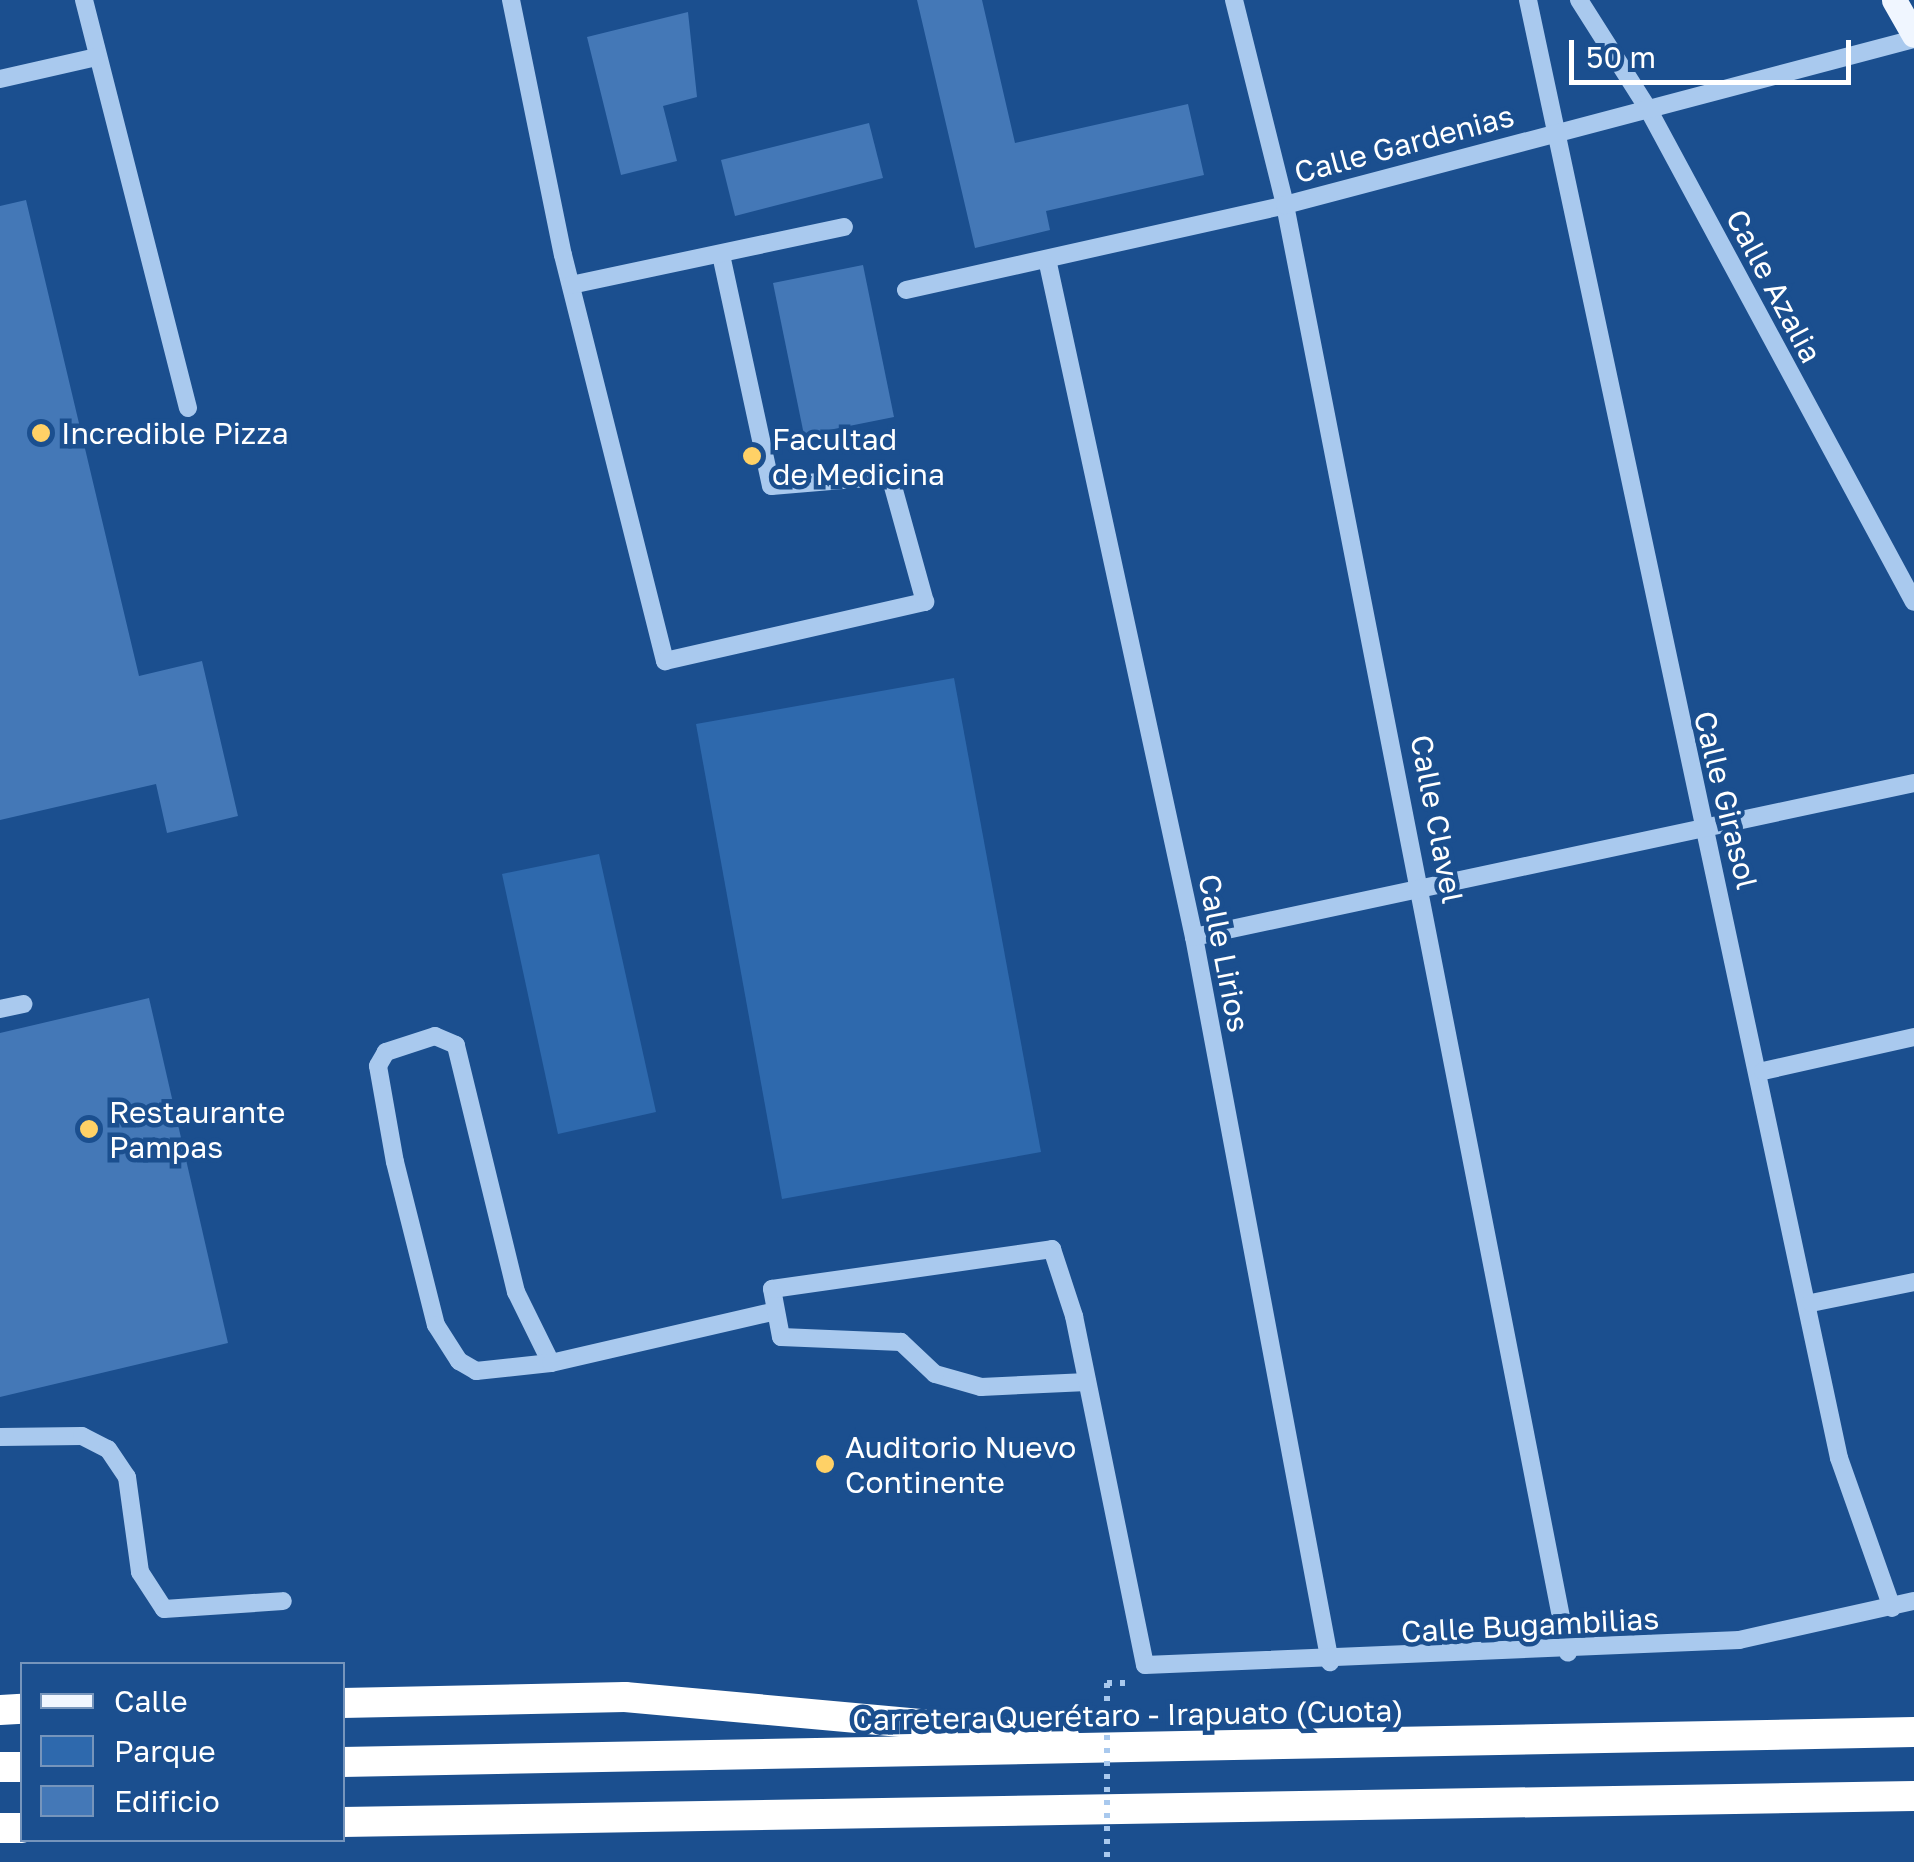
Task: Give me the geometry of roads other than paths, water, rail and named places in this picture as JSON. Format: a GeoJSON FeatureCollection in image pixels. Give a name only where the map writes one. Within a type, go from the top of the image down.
{"type":"FeatureCollection","features":[{"type":"Feature","properties":{"kind":"highway"},"geometry":{"type":"LineString","coordinates":[[345,1703],[625,1697],[887,1714],[1171,1751]]}},
{"type":"Feature","properties":{"kind":"highway","name":"Carretera Querétaro - Irapuato (Cuota)"},"geometry":{"type":"LineString","coordinates":[[345,1762],[1171,1751],[1914,1732]]}},
{"type":"Feature","properties":{"kind":"highway"},"geometry":{"type":"LineString","coordinates":[[345,1822],[1914,1796]]}},
{"type":"Feature","properties":{"kind":"main road"},"geometry":{"type":"LineString","coordinates":[[1894,0],[1914,37]]}},
{"type":"Feature","properties":{"kind":"street"},"geometry":{"type":"LineString","coordinates":[[84,0],[188,408]]}},
{"type":"Feature","properties":{"kind":"street"},"geometry":{"type":"LineString","coordinates":[[511,0],[570,285],[665,661],[915,611],[925,593],[890,476],[770,486],[721,255]]}},
{"type":"Feature","properties":{"kind":"street","name":"Calle Clavel"},"geometry":{"type":"LineString","coordinates":[[1234,0],[1285,205],[1424,893],[1568,1653]]}},
{"type":"Feature","properties":{"kind":"street","name":"Calle Girasol"},"geometry":{"type":"LineString","coordinates":[[1528,0],[1700,832],[1713,854],[1764,1071],[1839,1458],[1892,1608]]}},
{"type":"Feature","properties":{"kind":"street","name":"Calle Azalia"},"geometry":{"type":"LineString","coordinates":[[1579,0],[1647,108],[1914,602]]}},
{"type":"Feature","properties":{"kind":"street","name":"Calle Gardenias"},"geometry":{"type":"LineString","coordinates":[[906,290],[1285,205],[1914,37]]}},
{"type":"Feature","properties":{"kind":"street"},"geometry":{"type":"LineString","coordinates":[[0,79],[98,57]]}},
{"type":"Feature","properties":{"kind":"street"},"geometry":{"type":"LineString","coordinates":[[570,285],[844,227]]}},
{"type":"Feature","properties":{"kind":"street","name":"Calle Lirios"},"geometry":{"type":"LineString","coordinates":[[1047,259],[1194,937],[1330,1662]]}},
{"type":"Feature","properties":{"kind":"street"},"geometry":{"type":"LineString","coordinates":[[1194,937],[1424,893],[1914,783]]}},
{"type":"Feature","properties":{"kind":"street"},"geometry":{"type":"LineString","coordinates":[[0,1009],[22,1004]]}},
{"type":"Feature","properties":{"kind":"street"},"geometry":{"type":"LineString","coordinates":[[550,1363],[516,1292],[456,1045],[435,1036],[386,1052],[378,1066],[395,1162],[436,1325],[476,1371],[550,1363],[772,1312]]}},
{"type":"Feature","properties":{"kind":"street"},"geometry":{"type":"LineString","coordinates":[[1764,1071],[1914,1038]]}},
{"type":"Feature","properties":{"kind":"street"},"geometry":{"type":"LineString","coordinates":[[1052,1249],[1087,1382],[980,1387],[934,1374],[901,1342],[781,1336],[772,1312],[777,1282],[1052,1249]]}},
{"type":"Feature","properties":{"kind":"street"},"geometry":{"type":"LineString","coordinates":[[1811,1303],[1914,1282]]}},
{"type":"Feature","properties":{"kind":"street","name":"Calle Bugambilias"},"geometry":{"type":"LineString","coordinates":[[1087,1382],[1144,1665],[1568,1653],[1739,1640],[1914,1600]]}},
{"type":"Feature","properties":{"kind":"street"},"geometry":{"type":"LineString","coordinates":[[0,1437],[82,1436],[108,1449],[127,1477],[140,1572],[164,1609],[191,1614],[283,1601]]}},
{"type":"Feature","properties":{"kind":"place","name":"Incredible Pizza"},"geometry":{"type":"Point","coordinates":[41,433]}},
{"type":"Feature","properties":{"kind":"place","name":"Facultad de Medicina"},"geometry":{"type":"Point","coordinates":[752,456]}},
{"type":"Feature","properties":{"kind":"place","name":"Restaurante Pampas"},"geometry":{"type":"Point","coordinates":[89,1129]}},
{"type":"Feature","properties":{"kind":"place","name":"Auditorio Nuevo Continente"},"geometry":{"type":"Point","coordinates":[825,1464]}}]}
